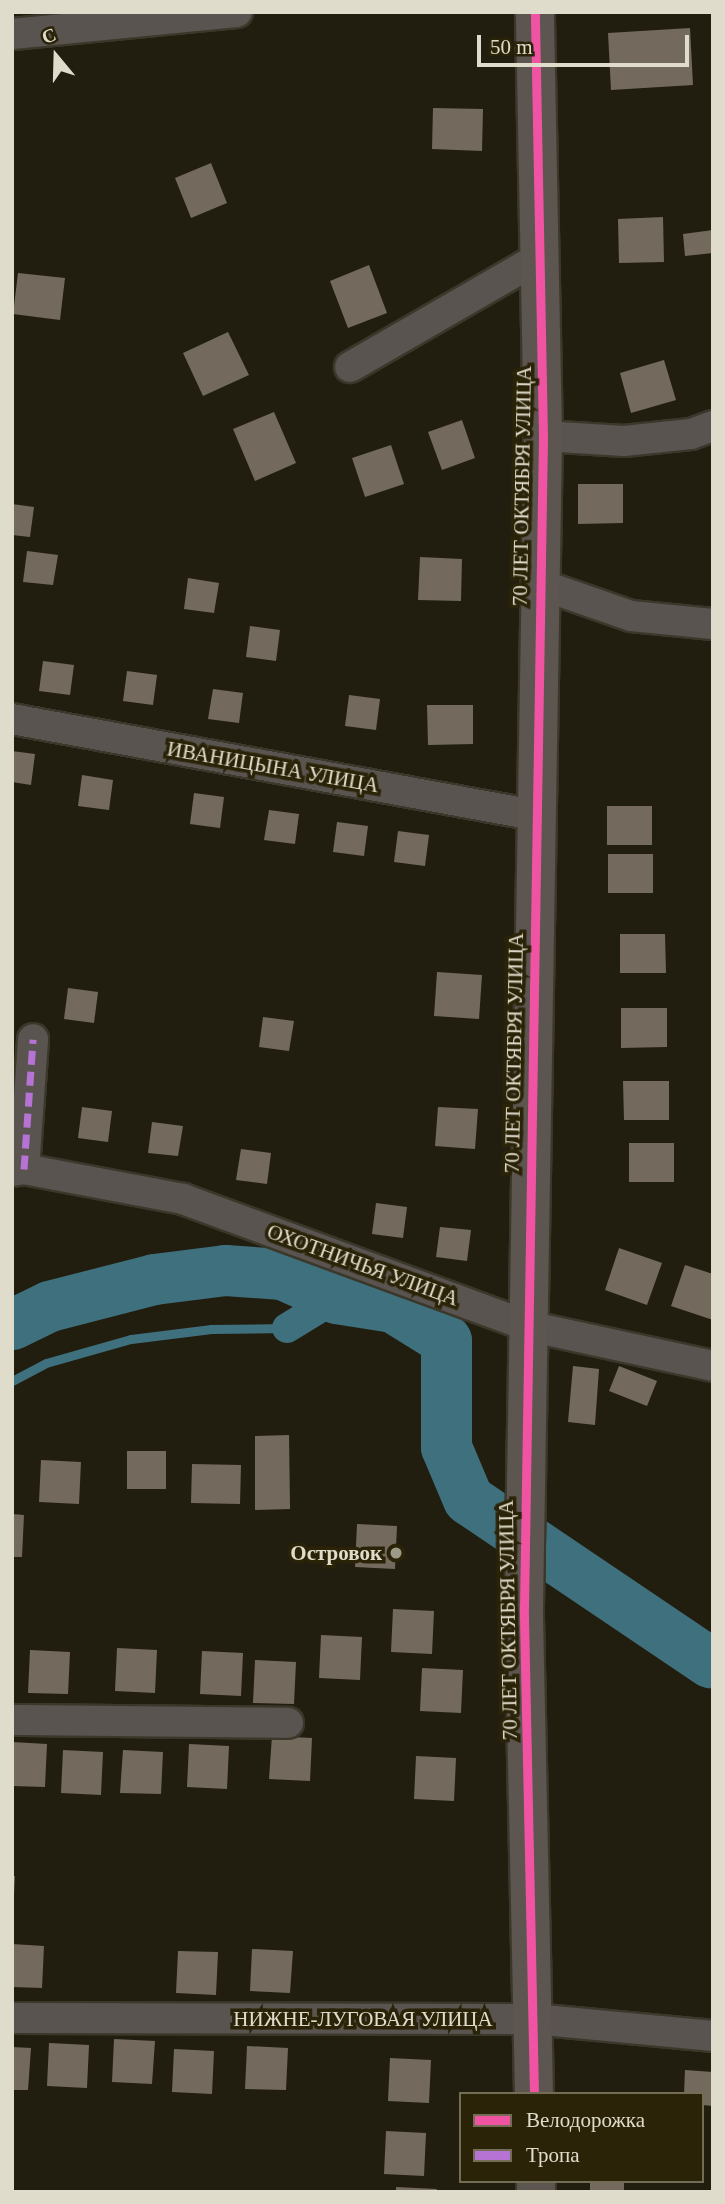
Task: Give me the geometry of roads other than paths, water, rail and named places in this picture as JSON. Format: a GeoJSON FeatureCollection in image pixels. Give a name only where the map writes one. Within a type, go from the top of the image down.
{"type":"FeatureCollection","features":[{"type":"Feature","properties":{"kind":"street"},"geometry":{"type":"LineString","coordinates":[[12,34],[237,12]]}},
{"type":"Feature","properties":{"kind":"street","name":"70 ЛЕТ ОКТЯБРЯ УЛИЦА"},"geometry":{"type":"LineString","coordinates":[[534,2092],[524,1482],[534,815],[543,436],[535,12]]}},
{"type":"Feature","properties":{"kind":"street"},"geometry":{"type":"LineString","coordinates":[[350,367],[539,258]]}},
{"type":"Feature","properties":{"kind":"street"},"geometry":{"type":"LineString","coordinates":[[543,436],[624,441],[691,434],[713,426]]}},
{"type":"Feature","properties":{"kind":"street"},"geometry":{"type":"LineString","coordinates":[[539,584],[631,616],[713,624]]}},
{"type":"Feature","properties":{"kind":"street","name":"ИВАНИЦЫНА УЛИЦА"},"geometry":{"type":"LineString","coordinates":[[12,719],[534,815]]}},
{"type":"Feature","properties":{"kind":"street"},"geometry":{"type":"LineString","coordinates":[[18,1170],[33,1039]]}},
{"type":"Feature","properties":{"kind":"street","name":"ОХОТНИЧЬЯ УЛИЦА"},"geometry":{"type":"LineString","coordinates":[[18,1170],[183,1199],[528,1326],[713,1366]]}},
{"type":"Feature","properties":{"kind":"street"},"geometry":{"type":"LineString","coordinates":[[12,1720],[288,1723]]}},
{"type":"Feature","properties":{"kind":"street","name":"НИЖНЕ-ЛУГОВАЯ УЛИЦА"},"geometry":{"type":"LineString","coordinates":[[12,2018],[533,2019],[713,2036]]}},
{"type":"Feature","properties":{"kind":"waterway"},"geometry":{"type":"LineString","coordinates":[[12,1324],[49,1306],[154,1279],[225,1270],[282,1274],[336,1298],[393,1307],[446,1340],[446,1447],[468,1499],[710,1662]]}},
{"type":"Feature","properties":{"kind":"waterway"},"geometry":{"type":"LineString","coordinates":[[287,1328],[336,1298]]}},
{"type":"Feature","properties":{"kind":"waterway"},"geometry":{"type":"LineString","coordinates":[[12,1381],[46,1363],[131,1339],[211,1329],[287,1328]]}},
{"type":"Feature","properties":{"kind":"waterway"},"geometry":{"type":"LineString","coordinates":[[710,1662],[713,1665]]}},
{"type":"Feature","properties":{"kind":"place","name":"Островок"},"geometry":{"type":"Point","coordinates":[396,1553]}}]}
